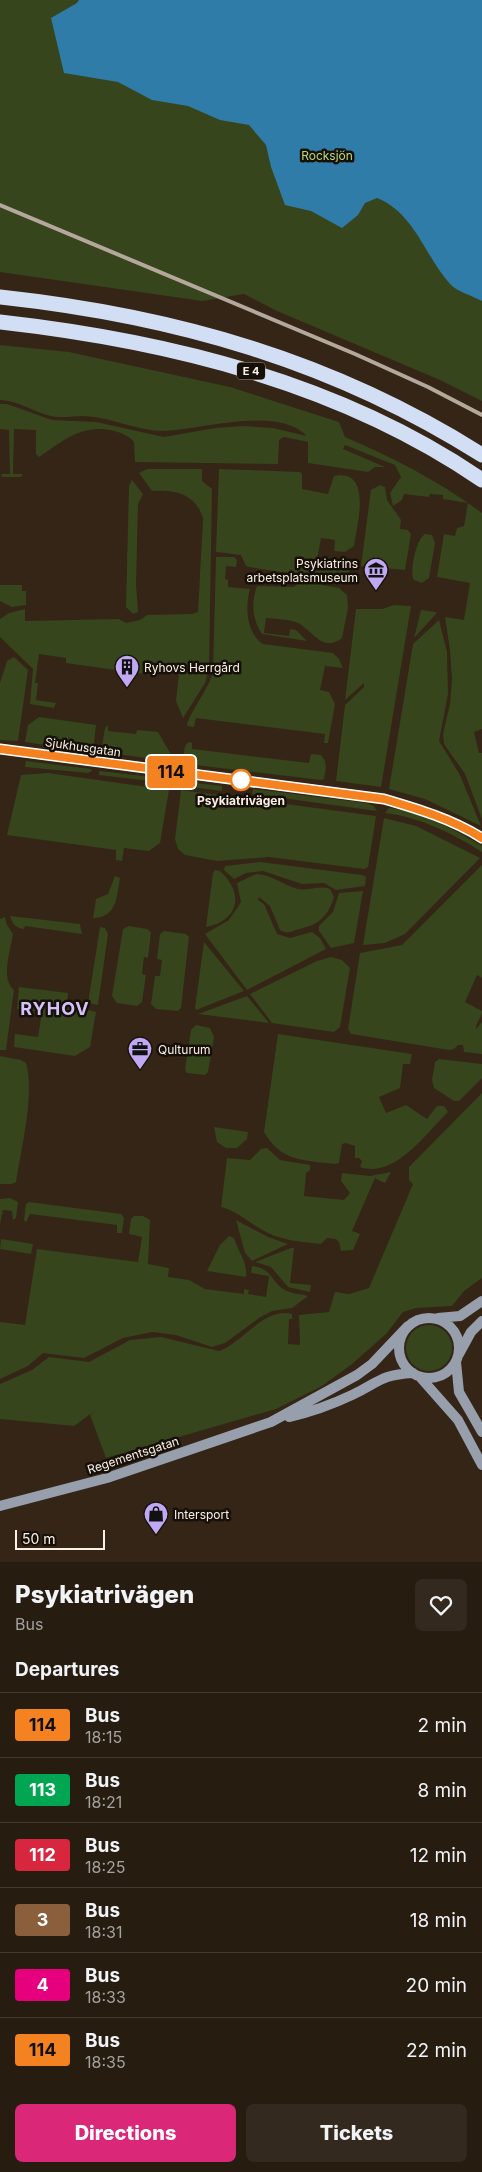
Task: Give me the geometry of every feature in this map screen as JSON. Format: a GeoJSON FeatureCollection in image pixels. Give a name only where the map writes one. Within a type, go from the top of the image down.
{"type":"FeatureCollection","features":[{"type":"Feature","properties":{"kind":"highway","name":"E 4"},"geometry":{"type":"LineString","coordinates":[[0,297],[116,315],[237,342],[311,367],[354,385],[446,432],[482,455]]}},
{"type":"Feature","properties":{"kind":"highway","name":"E 4"},"geometry":{"type":"LineString","coordinates":[[0,322],[67,331],[163,348],[272,378],[348,406],[435,451],[482,480]]}},
{"type":"Feature","properties":{"kind":"street","name":"Sjukhusgatan"},"geometry":{"type":"LineString","coordinates":[[0,749],[384,799],[421,809],[482,838]]}},
{"type":"Feature","properties":{"kind":"street"},"geometry":{"type":"LineString","coordinates":[[482,1301],[455,1318],[420,1319],[408,1326],[402,1334],[399,1348],[403,1362],[458,1420],[482,1465]]}},
{"type":"Feature","properties":{"kind":"street"},"geometry":{"type":"LineString","coordinates":[[430,1318],[444,1322],[456,1334],[459,1348],[457,1359],[459,1392],[482,1432]]}},
{"type":"Feature","properties":{"kind":"street"},"geometry":{"type":"LineString","coordinates":[[417,1375],[427,1378],[443,1374],[457,1359],[471,1332],[482,1321]]}},
{"type":"Feature","properties":{"kind":"street","name":"Regementsgatan"},"geometry":{"type":"LineString","coordinates":[[271,1422],[335,1389],[357,1375],[372,1364],[408,1326]]}},
{"type":"Feature","properties":{"kind":"street","name":"Regementsgatan"},"geometry":{"type":"LineString","coordinates":[[0,1506],[107,1478],[271,1422],[315,1411],[392,1374],[417,1375]]}},
{"type":"Feature","properties":{"kind":"green space","name":"Rocksjön"},"geometry":{"type":"Polygon","coordinates":[[[0,0],[482,0],[482,401],[440,380],[277,311],[244,294],[202,301],[0,272],[0,0]]]}},
{"type":"Feature","properties":{"kind":"green space"},"geometry":{"type":"Polygon","coordinates":[[[0,345],[69,352],[230,387],[339,422],[345,437],[416,471],[466,501],[482,513],[482,729],[474,732],[479,753],[482,753],[482,819],[465,774],[444,744],[443,734],[450,704],[452,679],[445,617],[464,620],[470,583],[437,577],[444,534],[455,536],[457,528],[464,526],[468,503],[443,499],[443,495],[430,494],[429,497],[404,494],[402,500],[393,506],[390,493],[401,477],[395,465],[345,445],[343,449],[385,467],[375,467],[368,472],[308,463],[308,442],[284,437],[279,440],[278,464],[135,462],[134,442],[127,436],[110,430],[99,429],[80,432],[39,457],[36,454],[36,430],[14,429],[13,474],[23,474],[21,477],[2,477],[1,474],[10,474],[9,430],[0,429],[0,404],[7,404],[52,420],[96,422],[164,437],[215,428],[243,426],[273,428],[307,436],[294,427],[277,422],[238,422],[163,431],[143,429],[94,417],[47,415],[18,404],[0,400],[0,345]]]}},
{"type":"Feature","properties":{"kind":"green space"},"geometry":{"type":"Polygon","coordinates":[[[147,469],[202,469],[202,481],[212,489],[209,669],[205,683],[183,718],[176,701],[179,673],[152,670],[151,675],[66,663],[66,658],[39,654],[35,683],[38,683],[36,700],[56,703],[54,708],[30,704],[33,669],[0,637],[0,619],[9,613],[25,609],[25,621],[119,619],[126,623],[140,620],[147,615],[192,614],[198,612],[203,519],[196,504],[184,495],[169,491],[152,491],[139,473],[147,469]]]}},
{"type":"Feature","properties":{"kind":"green space"},"geometry":{"type":"Polygon","coordinates":[[[219,469],[300,472],[302,474],[302,489],[328,494],[334,476],[346,476],[354,481],[360,500],[354,546],[345,552],[334,551],[335,540],[321,538],[316,565],[331,568],[333,557],[345,560],[350,570],[347,578],[336,581],[249,567],[246,566],[241,555],[216,552],[219,469]]]}},
{"type":"Feature","properties":{"kind":"green space"},"geometry":{"type":"Polygon","coordinates":[[[132,480],[143,494],[138,504],[136,585],[138,612],[133,614],[126,607],[129,486],[132,480]]]}},
{"type":"Feature","properties":{"kind":"green space"},"geometry":{"type":"Polygon","coordinates":[[[380,485],[385,487],[387,500],[401,520],[400,529],[408,530],[411,534],[405,570],[361,566],[371,490],[380,485]]]}},
{"type":"Feature","properties":{"kind":"green space"},"geometry":{"type":"Polygon","coordinates":[[[425,534],[432,535],[435,543],[429,578],[422,583],[414,580],[412,571],[416,549],[425,534]]]}},
{"type":"Feature","properties":{"kind":"green space"},"geometry":{"type":"Polygon","coordinates":[[[216,557],[234,557],[237,560],[236,567],[226,566],[225,579],[228,580],[228,587],[250,589],[247,611],[248,619],[253,633],[263,644],[333,653],[339,659],[343,668],[325,666],[320,690],[329,692],[335,704],[328,743],[324,743],[325,734],[196,718],[194,727],[187,726],[213,673],[216,557]]]}},
{"type":"Feature","properties":{"kind":"green space"},"geometry":{"type":"Polygon","coordinates":[[[307,582],[339,588],[347,595],[348,608],[342,638],[335,642],[324,642],[298,623],[266,618],[264,633],[289,636],[290,629],[296,630],[307,641],[262,634],[254,617],[254,598],[257,586],[294,587],[298,583],[307,582]]]}},
{"type":"Feature","properties":{"kind":"green space"},"geometry":{"type":"Polygon","coordinates":[[[0,585],[22,585],[22,591],[26,591],[26,605],[12,607],[0,601],[0,585]]]}},
{"type":"Feature","properties":{"kind":"green space"},"geometry":{"type":"Polygon","coordinates":[[[394,605],[411,606],[381,787],[336,781],[345,705],[364,687],[364,683],[345,700],[356,609],[382,609],[394,605]]]}},
{"type":"Feature","properties":{"kind":"green space"},"geometry":{"type":"Polygon","coordinates":[[[421,610],[436,612],[436,614],[414,638],[421,610]]]}},
{"type":"Feature","properties":{"kind":"green space"},"geometry":{"type":"Polygon","coordinates":[[[439,620],[447,652],[448,694],[439,741],[460,775],[481,826],[425,799],[389,789],[413,644],[439,620]]]}},
{"type":"Feature","properties":{"kind":"green space"},"geometry":{"type":"Polygon","coordinates":[[[14,657],[28,670],[18,741],[0,740],[0,683],[7,661],[14,657]]]}},
{"type":"Feature","properties":{"kind":"green space"},"geometry":{"type":"Polygon","coordinates":[[[39,717],[96,725],[93,752],[25,742],[28,725],[39,717]]]}},
{"type":"Feature","properties":{"kind":"green space"},"geometry":{"type":"Polygon","coordinates":[[[108,725],[108,731],[136,734],[137,730],[158,732],[173,758],[169,761],[101,752],[105,728],[108,725]]]}},
{"type":"Feature","properties":{"kind":"green space"},"geometry":{"type":"Polygon","coordinates":[[[189,742],[192,743],[192,749],[309,763],[311,754],[321,755],[325,761],[326,768],[324,779],[187,764],[184,760],[184,752],[189,742]]]}},
{"type":"Feature","properties":{"kind":"green space"},"geometry":{"type":"Polygon","coordinates":[[[26,761],[91,769],[92,771],[88,773],[25,767],[26,761]]]}},
{"type":"Feature","properties":{"kind":"green space"},"geometry":{"type":"Polygon","coordinates":[[[99,771],[161,778],[167,783],[99,775],[99,771]]]}},
{"type":"Feature","properties":{"kind":"green space"},"geometry":{"type":"Polygon","coordinates":[[[48,773],[169,790],[160,843],[149,851],[124,848],[122,861],[116,860],[116,850],[7,835],[21,775],[48,773]]]}},
{"type":"Feature","properties":{"kind":"green space"},"geometry":{"type":"Polygon","coordinates":[[[187,782],[222,786],[222,791],[183,786],[187,782]]]}},
{"type":"Feature","properties":{"kind":"green space"},"geometry":{"type":"Polygon","coordinates":[[[253,789],[366,803],[374,806],[377,811],[252,794],[253,789]]]}},
{"type":"Feature","properties":{"kind":"green space"},"geometry":{"type":"Polygon","coordinates":[[[181,790],[376,816],[368,867],[364,869],[269,857],[217,861],[185,855],[178,849],[175,839],[181,790]]]}},
{"type":"Feature","properties":{"kind":"green space"},"geometry":{"type":"Polygon","coordinates":[[[389,808],[411,812],[450,828],[482,846],[482,852],[436,827],[411,818],[385,813],[389,808]]]}},
{"type":"Feature","properties":{"kind":"green space"},"geometry":{"type":"Polygon","coordinates":[[[384,818],[416,826],[480,858],[405,934],[385,943],[363,945],[384,818]]]}},
{"type":"Feature","properties":{"kind":"green space"},"geometry":{"type":"Polygon","coordinates":[[[260,862],[362,875],[366,877],[365,886],[336,890],[324,883],[302,884],[263,871],[246,873],[234,879],[224,870],[225,866],[260,862]]]}},
{"type":"Feature","properties":{"kind":"green space"},"geometry":{"type":"Polygon","coordinates":[[[482,865],[482,978],[477,975],[465,1002],[482,1011],[476,1029],[482,1022],[482,1054],[464,1052],[463,1045],[458,1045],[454,1049],[449,1050],[351,1034],[348,1029],[360,953],[402,945],[482,865]]]}},
{"type":"Feature","properties":{"kind":"green space"},"geometry":{"type":"Polygon","coordinates":[[[215,870],[220,871],[228,879],[233,888],[235,905],[232,912],[226,918],[206,927],[213,873],[215,870]]]}},
{"type":"Feature","properties":{"kind":"green space"},"geometry":{"type":"Polygon","coordinates":[[[256,874],[268,876],[298,889],[330,889],[334,897],[329,910],[317,922],[292,932],[287,932],[280,930],[270,906],[259,897],[258,900],[264,904],[277,934],[290,938],[312,932],[320,938],[326,949],[247,990],[205,934],[229,920],[241,902],[237,883],[256,874]]]}},
{"type":"Feature","properties":{"kind":"green space"},"geometry":{"type":"Polygon","coordinates":[[[115,876],[120,878],[114,905],[107,914],[93,918],[96,899],[108,894],[115,876]]]}},
{"type":"Feature","properties":{"kind":"green space"},"geometry":{"type":"Polygon","coordinates":[[[363,891],[354,943],[331,948],[319,931],[319,926],[333,912],[339,893],[363,891]]]}},
{"type":"Feature","properties":{"kind":"green space"},"geometry":{"type":"Polygon","coordinates":[[[10,916],[80,924],[82,934],[25,926],[24,929],[19,928],[10,916]]]}},
{"type":"Feature","properties":{"kind":"green space"},"geometry":{"type":"Polygon","coordinates":[[[5,917],[7,925],[13,934],[7,971],[10,985],[14,990],[6,1050],[0,1050],[0,919],[5,917]]]}},
{"type":"Feature","properties":{"kind":"green space"},"geometry":{"type":"Polygon","coordinates":[[[129,926],[147,929],[151,932],[148,958],[144,957],[142,974],[146,975],[142,1002],[137,1006],[117,1003],[112,996],[123,929],[129,926]]]}},
{"type":"Feature","properties":{"kind":"green space"},"geometry":{"type":"Polygon","coordinates":[[[100,927],[105,928],[108,934],[98,1005],[88,1003],[100,927]]]}},
{"type":"Feature","properties":{"kind":"green space"},"geometry":{"type":"Polygon","coordinates":[[[164,931],[186,934],[189,937],[181,1008],[178,1011],[156,1009],[151,1004],[155,976],[160,976],[162,960],[157,959],[160,934],[164,931]]]}},
{"type":"Feature","properties":{"kind":"green space"},"geometry":{"type":"Polygon","coordinates":[[[204,942],[244,991],[196,1010],[195,1008],[204,942]]]}},
{"type":"Feature","properties":{"kind":"green space"},"geometry":{"type":"Polygon","coordinates":[[[331,957],[342,960],[350,968],[340,1027],[334,1032],[272,1023],[250,994],[317,961],[331,957]]]}},
{"type":"Feature","properties":{"kind":"green space"},"geometry":{"type":"Polygon","coordinates":[[[19,987],[68,993],[67,1005],[96,1012],[90,1047],[75,1056],[14,1047],[15,1034],[38,1037],[42,1012],[17,1009],[19,987]]]}},
{"type":"Feature","properties":{"kind":"green space"},"geometry":{"type":"Polygon","coordinates":[[[247,996],[269,1023],[198,1014],[247,996]]]}},
{"type":"Feature","properties":{"kind":"green space"},"geometry":{"type":"Polygon","coordinates":[[[196,1025],[210,1028],[214,1037],[208,1072],[205,1075],[187,1073],[185,1069],[191,1030],[196,1025]]]}},
{"type":"Feature","properties":{"kind":"green space"},"geometry":{"type":"Polygon","coordinates":[[[278,1034],[412,1054],[410,1064],[403,1064],[400,1088],[379,1097],[386,1113],[406,1105],[427,1119],[437,1106],[444,1106],[448,1112],[409,1152],[385,1166],[373,1169],[360,1167],[362,1161],[359,1158],[355,1158],[355,1146],[346,1143],[342,1144],[339,1163],[294,1158],[278,1149],[264,1132],[278,1034]]]}},
{"type":"Feature","properties":{"kind":"green space"},"geometry":{"type":"Polygon","coordinates":[[[0,1056],[21,1060],[26,1063],[28,1075],[29,1090],[26,1122],[16,1182],[12,1184],[0,1184],[0,1056]]]}},
{"type":"Feature","properties":{"kind":"green space"},"geometry":{"type":"Polygon","coordinates":[[[439,1059],[482,1064],[482,1078],[459,1101],[454,1101],[434,1088],[432,1080],[435,1062],[439,1059]]]}},
{"type":"Feature","properties":{"kind":"green space"},"geometry":{"type":"Polygon","coordinates":[[[482,1093],[482,1278],[464,1291],[452,1306],[416,1308],[403,1312],[386,1334],[352,1364],[322,1386],[276,1409],[106,1458],[90,1415],[96,1410],[74,1426],[0,1419],[0,1384],[32,1370],[49,1357],[89,1362],[130,1340],[161,1337],[219,1351],[236,1341],[262,1321],[282,1313],[292,1314],[292,1319],[289,1319],[288,1344],[300,1345],[299,1315],[329,1312],[335,1292],[349,1294],[369,1288],[413,1184],[409,1180],[409,1167],[482,1093]]]}},
{"type":"Feature","properties":{"kind":"green space"},"geometry":{"type":"Polygon","coordinates":[[[214,1127],[248,1132],[247,1139],[237,1148],[226,1148],[217,1142],[214,1127]]]}},
{"type":"Feature","properties":{"kind":"green space"},"geometry":{"type":"Polygon","coordinates":[[[267,1148],[280,1160],[310,1165],[310,1170],[306,1173],[304,1196],[344,1200],[350,1193],[341,1181],[342,1173],[370,1176],[391,1172],[385,1183],[375,1178],[352,1231],[360,1234],[353,1250],[341,1251],[339,1242],[336,1239],[327,1238],[321,1244],[281,1238],[262,1230],[234,1212],[221,1207],[227,1158],[250,1160],[261,1149],[267,1148]]]}},
{"type":"Feature","properties":{"kind":"green space"},"geometry":{"type":"Polygon","coordinates":[[[10,1198],[18,1202],[16,1218],[13,1220],[12,1211],[3,1210],[0,1224],[0,1199],[10,1198]]]}},
{"type":"Feature","properties":{"kind":"green space"},"geometry":{"type":"Polygon","coordinates":[[[29,1202],[121,1214],[124,1218],[122,1233],[117,1233],[117,1225],[30,1214],[26,1222],[24,1220],[26,1204],[29,1202]]]}},
{"type":"Feature","properties":{"kind":"green space"},"geometry":{"type":"Polygon","coordinates":[[[134,1216],[143,1216],[150,1220],[148,1264],[169,1268],[168,1277],[189,1280],[205,1289],[244,1294],[244,1289],[249,1290],[248,1294],[266,1297],[269,1276],[251,1273],[252,1266],[264,1270],[285,1290],[308,1296],[292,1308],[272,1311],[259,1318],[225,1343],[212,1347],[176,1335],[152,1332],[123,1338],[84,1358],[43,1353],[28,1366],[0,1379],[0,1322],[25,1325],[37,1249],[138,1262],[142,1237],[129,1234],[131,1219],[134,1216]]]}},
{"type":"Feature","properties":{"kind":"green space"},"geometry":{"type":"Polygon","coordinates":[[[236,1220],[268,1237],[288,1244],[252,1261],[245,1253],[236,1220]]]}},
{"type":"Feature","properties":{"kind":"green space"},"geometry":{"type":"Polygon","coordinates":[[[229,1236],[234,1238],[242,1257],[246,1267],[246,1277],[207,1271],[220,1245],[229,1236]]]}},
{"type":"Feature","properties":{"kind":"green space"},"geometry":{"type":"Polygon","coordinates":[[[1,1239],[33,1244],[31,1254],[0,1249],[1,1239]]]}},
{"type":"Feature","properties":{"kind":"green space"},"geometry":{"type":"Polygon","coordinates":[[[294,1248],[290,1283],[311,1285],[310,1292],[288,1287],[271,1267],[255,1262],[294,1248]]]}},
{"type":"Feature","properties":{"kind":"green space"},"geometry":{"type":"Polygon","coordinates":[[[429,1325],[442,1329],[448,1335],[452,1348],[448,1361],[442,1367],[429,1371],[416,1367],[410,1361],[406,1348],[410,1335],[416,1329],[429,1325]]]}},
{"type":"Feature","properties":{"kind":"water","name":"Rocksjön"},"geometry":{"type":"Polygon","coordinates":[[[79,0],[482,0],[482,301],[451,285],[401,214],[377,198],[365,203],[358,215],[342,228],[311,211],[285,205],[271,167],[266,145],[249,125],[220,120],[188,106],[152,100],[118,82],[64,73],[51,18],[79,0]]]}},
{"type":"Feature","properties":{"kind":"railway"},"geometry":{"type":"LineString","coordinates":[[0,205],[355,354],[428,387],[482,415]]}},
{"type":"Feature","properties":{"kind":"bus line","name":"114"},"geometry":{"type":"LineString","coordinates":[[0,749],[384,799],[421,809],[482,838]]}},
{"type":"Feature","properties":{"kind":"place","name":"Psykiatrins arbetsplatsmuseum"},"geometry":{"type":"Point","coordinates":[376,591]}},
{"type":"Feature","properties":{"kind":"place","name":"Ryhovs Herrgård"},"geometry":{"type":"Point","coordinates":[127,688]}},
{"type":"Feature","properties":{"kind":"place","name":"Psykiatrivägen"},"geometry":{"type":"Point","coordinates":[241,780]}},
{"type":"Feature","properties":{"kind":"place","name":"Qulturum"},"geometry":{"type":"Point","coordinates":[140,1070]}},
{"type":"Feature","properties":{"kind":"place","name":"Intersport"},"geometry":{"type":"Point","coordinates":[156,1535]}},
{"type":"Feature","properties":{"kind":"district","name":"RYHOV"},"geometry":{"type":"Point","coordinates":[55,1008]}}]}
